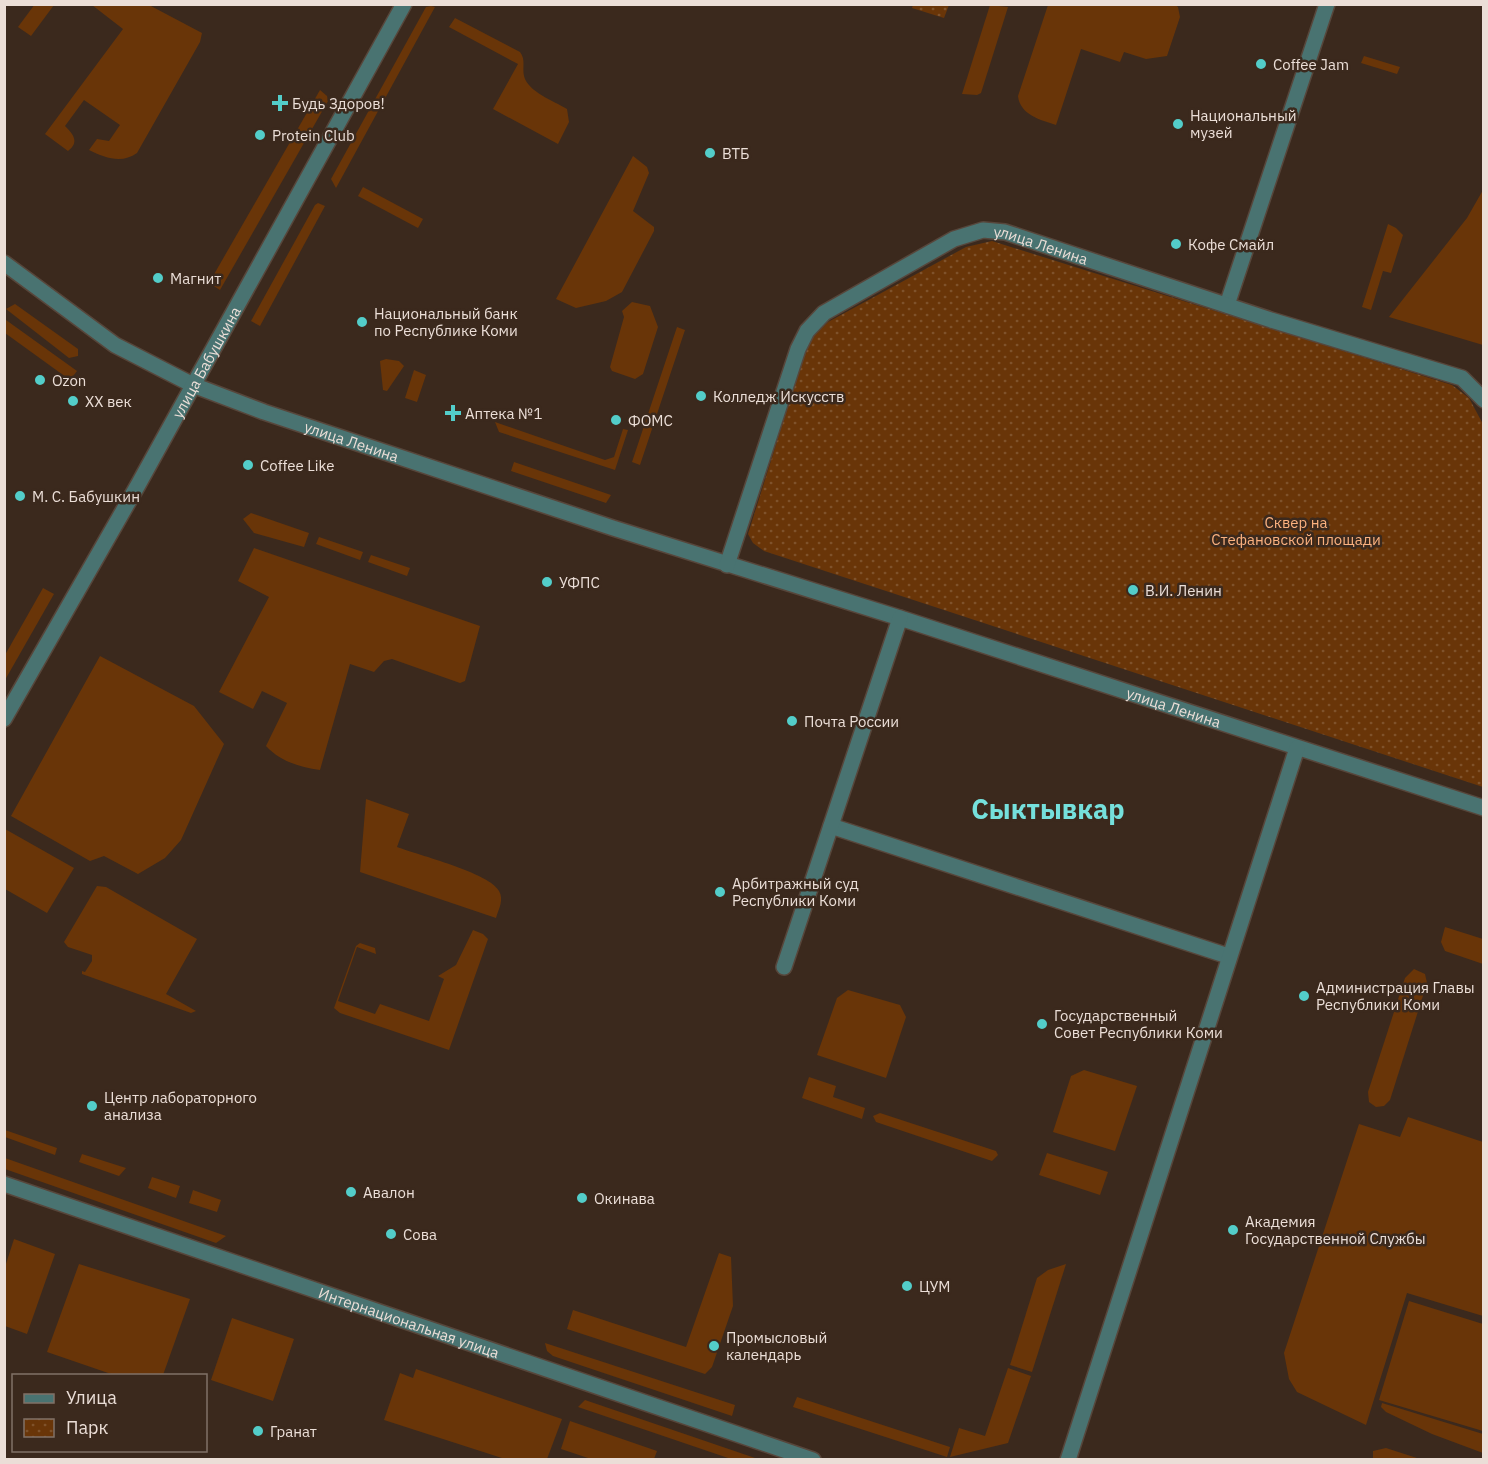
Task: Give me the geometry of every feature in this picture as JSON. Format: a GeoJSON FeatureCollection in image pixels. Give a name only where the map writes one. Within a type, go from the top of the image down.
{"type":"FeatureCollection","features":[{"type":"Feature","properties":{"kind":"street","name":"улица Бабушкина"},"geometry":{"type":"LineString","coordinates":[[4,718],[193,386],[404,4]]}},
{"type":"Feature","properties":{"kind":"street"},"geometry":{"type":"LineString","coordinates":[[1227,305],[1327,4]]}},
{"type":"Feature","properties":{"kind":"street","name":"улица Ленина"},"geometry":{"type":"LineString","coordinates":[[727,565],[798,349],[807,331],[824,313],[954,240],[983,230],[1005,232],[1366,350],[1462,378],[1484,400]]}},
{"type":"Feature","properties":{"kind":"street","name":"улица Ленина"},"geometry":{"type":"LineString","coordinates":[[4,263],[115,345],[193,386],[264,412],[727,565],[900,618],[1484,808]]}},
{"type":"Feature","properties":{"kind":"street"},"geometry":{"type":"LineString","coordinates":[[784,967],[900,618]]}},
{"type":"Feature","properties":{"kind":"street"},"geometry":{"type":"LineString","coordinates":[[1068,1460],[1228,956],[1297,748]]}},
{"type":"Feature","properties":{"kind":"street"},"geometry":{"type":"LineString","coordinates":[[831,826],[1228,956]]}},
{"type":"Feature","properties":{"kind":"street","name":"Интернациональная улица"},"geometry":{"type":"LineString","coordinates":[[4,1184],[813,1460]]}},
{"type":"Feature","properties":{"kind":"green space"},"geometry":{"type":"Polygon","coordinates":[[[35,4],[54,5],[31,36],[18,27],[35,4]]]}},
{"type":"Feature","properties":{"kind":"green space"},"geometry":{"type":"Polygon","coordinates":[[[913,4],[949,5],[944,18],[912,8],[913,4]]]}},
{"type":"Feature","properties":{"kind":"green space"},"geometry":{"type":"Polygon","coordinates":[[[1174,4],[1178,7],[1180,17],[1167,56],[1146,59],[1124,52],[1120,62],[1081,49],[1056,125],[1032,116],[1023,108],[1018,96],[1048,5],[1174,4]]]}},
{"type":"Feature","properties":{"kind":"green space"},"geometry":{"type":"Polygon","coordinates":[[[92,5],[149,5],[202,33],[200,42],[137,153],[125,158],[107,157],[89,150],[97,139],[109,141],[120,125],[84,100],[65,126],[74,138],[72,148],[68,151],[45,134],[123,29],[92,5]]]}},
{"type":"Feature","properties":{"kind":"green space"},"geometry":{"type":"Polygon","coordinates":[[[990,5],[1008,7],[981,93],[962,94],[990,5]]]}},
{"type":"Feature","properties":{"kind":"green space"},"geometry":{"type":"Polygon","coordinates":[[[426,7],[435,7],[336,188],[331,179],[426,7]]]}},
{"type":"Feature","properties":{"kind":"green space"},"geometry":{"type":"Polygon","coordinates":[[[455,18],[520,52],[526,82],[542,96],[567,109],[569,122],[558,144],[493,109],[518,64],[449,27],[455,18]]]}},
{"type":"Feature","properties":{"kind":"green space"},"geometry":{"type":"Polygon","coordinates":[[[1364,56],[1400,67],[1397,74],[1361,63],[1364,56]]]}},
{"type":"Feature","properties":{"kind":"green space"},"geometry":{"type":"Polygon","coordinates":[[[320,90],[327,96],[328,101],[220,290],[209,283],[320,90]]]}},
{"type":"Feature","properties":{"kind":"green space"},"geometry":{"type":"Polygon","coordinates":[[[633,156],[647,167],[649,173],[633,211],[654,227],[654,231],[622,292],[606,301],[576,308],[556,299],[633,156]]]}},
{"type":"Feature","properties":{"kind":"green space"},"geometry":{"type":"Polygon","coordinates":[[[363,187],[423,219],[418,228],[358,196],[363,187]]]}},
{"type":"Feature","properties":{"kind":"green space"},"geometry":{"type":"Polygon","coordinates":[[[1483,190],[1483,345],[1389,317],[1467,218],[1483,190]]]}},
{"type":"Feature","properties":{"kind":"green space"},"geometry":{"type":"Polygon","coordinates":[[[318,203],[325,206],[260,326],[251,321],[318,203]]]}},
{"type":"Feature","properties":{"kind":"green space"},"geometry":{"type":"Polygon","coordinates":[[[1388,224],[1403,235],[1391,273],[1383,271],[1371,310],[1362,307],[1388,224]]]}},
{"type":"Feature","properties":{"kind":"green space","name":"Сквер на Стефановской площади"},"geometry":{"type":"Polygon","coordinates":[[[992,241],[1452,385],[1469,398],[1484,426],[1483,787],[764,551],[753,543],[748,534],[805,352],[813,337],[828,322],[966,247],[992,241]]]}},
{"type":"Feature","properties":{"kind":"green space"},"geometry":{"type":"Polygon","coordinates":[[[632,302],[650,306],[658,327],[643,374],[635,379],[612,371],[610,367],[624,317],[622,311],[632,302]]]}},
{"type":"Feature","properties":{"kind":"green space"},"geometry":{"type":"Polygon","coordinates":[[[15,304],[78,349],[78,356],[69,358],[6,309],[15,304]]]}},
{"type":"Feature","properties":{"kind":"green space"},"geometry":{"type":"Polygon","coordinates":[[[6,320],[77,371],[70,380],[5,333],[6,320]]]}},
{"type":"Feature","properties":{"kind":"green space"},"geometry":{"type":"Polygon","coordinates":[[[677,327],[685,330],[640,465],[632,462],[677,327]]]}},
{"type":"Feature","properties":{"kind":"green space"},"geometry":{"type":"Polygon","coordinates":[[[386,359],[399,361],[404,366],[387,391],[383,390],[380,361],[386,359]]]}},
{"type":"Feature","properties":{"kind":"green space"},"geometry":{"type":"Polygon","coordinates":[[[414,370],[426,375],[417,402],[405,398],[414,370]]]}},
{"type":"Feature","properties":{"kind":"green space"},"geometry":{"type":"Polygon","coordinates":[[[495,422],[605,460],[614,457],[623,429],[628,430],[615,470],[499,432],[495,422]]]}},
{"type":"Feature","properties":{"kind":"green space"},"geometry":{"type":"Polygon","coordinates":[[[514,462],[611,495],[606,503],[511,471],[514,462]]]}},
{"type":"Feature","properties":{"kind":"green space"},"geometry":{"type":"Polygon","coordinates":[[[251,513],[309,533],[304,547],[254,533],[243,519],[251,513]]]}},
{"type":"Feature","properties":{"kind":"green space"},"geometry":{"type":"Polygon","coordinates":[[[319,537],[363,552],[360,560],[316,544],[319,537]]]}},
{"type":"Feature","properties":{"kind":"green space"},"geometry":{"type":"Polygon","coordinates":[[[254,548],[480,626],[465,681],[460,683],[392,659],[384,661],[374,672],[350,664],[320,770],[284,760],[266,746],[287,703],[262,691],[253,709],[219,692],[269,597],[238,581],[254,548]]]}},
{"type":"Feature","properties":{"kind":"green space"},"geometry":{"type":"Polygon","coordinates":[[[371,555],[410,568],[407,576],[368,562],[371,555]]]}},
{"type":"Feature","properties":{"kind":"green space"},"geometry":{"type":"Polygon","coordinates":[[[43,588],[54,594],[5,680],[5,655],[43,588]]]}},
{"type":"Feature","properties":{"kind":"green space"},"geometry":{"type":"Polygon","coordinates":[[[100,656],[194,706],[224,744],[181,840],[165,858],[138,874],[104,856],[90,861],[11,816],[100,656]]]}},
{"type":"Feature","properties":{"kind":"green space"},"geometry":{"type":"Polygon","coordinates":[[[366,799],[409,814],[397,847],[468,871],[493,884],[501,898],[496,918],[360,872],[366,799]]]}},
{"type":"Feature","properties":{"kind":"green space"},"geometry":{"type":"Polygon","coordinates":[[[5,829],[74,868],[47,913],[5,889],[5,829]]]}},
{"type":"Feature","properties":{"kind":"green space"},"geometry":{"type":"Polygon","coordinates":[[[97,886],[106,887],[197,939],[166,994],[196,1011],[191,1013],[82,974],[82,971],[85,972],[92,961],[92,955],[68,947],[64,942],[97,886]]]}},
{"type":"Feature","properties":{"kind":"green space"},"geometry":{"type":"Polygon","coordinates":[[[1445,927],[1483,939],[1483,964],[1445,951],[1441,942],[1445,927]]]}},
{"type":"Feature","properties":{"kind":"green space"},"geometry":{"type":"Polygon","coordinates":[[[473,930],[488,939],[449,1050],[340,1013],[334,1008],[356,946],[360,943],[375,948],[376,954],[357,947],[338,1001],[375,1014],[380,1004],[429,1021],[444,979],[438,976],[456,965],[473,930]]]}},
{"type":"Feature","properties":{"kind":"green space"},"geometry":{"type":"Polygon","coordinates":[[[1414,969],[1425,974],[1427,983],[1390,1100],[1384,1106],[1376,1107],[1369,1102],[1368,1092],[1405,978],[1414,969]]]}},
{"type":"Feature","properties":{"kind":"green space"},"geometry":{"type":"Polygon","coordinates":[[[848,990],[900,1005],[906,1017],[886,1078],[817,1055],[837,998],[848,990]]]}},
{"type":"Feature","properties":{"kind":"green space"},"geometry":{"type":"Polygon","coordinates":[[[1084,1070],[1137,1086],[1115,1151],[1053,1132],[1071,1076],[1084,1070]]]}},
{"type":"Feature","properties":{"kind":"green space"},"geometry":{"type":"Polygon","coordinates":[[[809,1077],[836,1086],[833,1097],[865,1108],[862,1119],[802,1098],[809,1077]]]}},
{"type":"Feature","properties":{"kind":"green space"},"geometry":{"type":"Polygon","coordinates":[[[880,1113],[996,1151],[998,1155],[992,1161],[876,1122],[873,1116],[880,1113]]]}},
{"type":"Feature","properties":{"kind":"green space"},"geometry":{"type":"Polygon","coordinates":[[[1408,1117],[1483,1142],[1483,1316],[1407,1293],[1366,1425],[1297,1392],[1289,1379],[1284,1353],[1359,1124],[1400,1137],[1408,1117]]]}},
{"type":"Feature","properties":{"kind":"green space"},"geometry":{"type":"Polygon","coordinates":[[[5,1130],[57,1148],[55,1155],[5,1137],[5,1130]]]}},
{"type":"Feature","properties":{"kind":"green space"},"geometry":{"type":"Polygon","coordinates":[[[1047,1153],[1108,1172],[1100,1195],[1039,1175],[1047,1153]]]}},
{"type":"Feature","properties":{"kind":"green space"},"geometry":{"type":"Polygon","coordinates":[[[82,1154],[126,1168],[119,1176],[79,1162],[82,1154]]]}},
{"type":"Feature","properties":{"kind":"green space"},"geometry":{"type":"Polygon","coordinates":[[[5,1158],[226,1236],[216,1243],[5,1169],[5,1158]]]}},
{"type":"Feature","properties":{"kind":"green space"},"geometry":{"type":"Polygon","coordinates":[[[152,1177],[180,1186],[176,1198],[148,1188],[152,1177]]]}},
{"type":"Feature","properties":{"kind":"green space"},"geometry":{"type":"Polygon","coordinates":[[[193,1190],[221,1200],[217,1212],[189,1203],[193,1190]]]}},
{"type":"Feature","properties":{"kind":"green space"},"geometry":{"type":"Polygon","coordinates":[[[14,1239],[55,1254],[27,1334],[5,1326],[5,1267],[14,1239]]]}},
{"type":"Feature","properties":{"kind":"green space"},"geometry":{"type":"Polygon","coordinates":[[[719,1253],[731,1257],[733,1306],[712,1367],[705,1374],[567,1329],[573,1310],[686,1347],[719,1253]]]}},
{"type":"Feature","properties":{"kind":"green space"},"geometry":{"type":"Polygon","coordinates":[[[79,1264],[190,1299],[163,1374],[111,1374],[47,1352],[79,1264]]]}},
{"type":"Feature","properties":{"kind":"green space"},"geometry":{"type":"Polygon","coordinates":[[[1066,1264],[1032,1372],[1010,1365],[1037,1278],[1048,1270],[1066,1264]]]}},
{"type":"Feature","properties":{"kind":"green space"},"geometry":{"type":"Polygon","coordinates":[[[1409,1301],[1483,1324],[1483,1431],[1379,1400],[1409,1301]]]}},
{"type":"Feature","properties":{"kind":"green space"},"geometry":{"type":"Polygon","coordinates":[[[232,1318],[294,1339],[273,1401],[211,1380],[232,1318]]]}},
{"type":"Feature","properties":{"kind":"green space"},"geometry":{"type":"Polygon","coordinates":[[[545,1343],[735,1405],[732,1416],[553,1356],[547,1351],[545,1343]]]}},
{"type":"Feature","properties":{"kind":"green space"},"geometry":{"type":"Polygon","coordinates":[[[1008,1368],[1031,1376],[1008,1443],[950,1457],[959,1428],[985,1436],[1008,1368]]]}},
{"type":"Feature","properties":{"kind":"green space"},"geometry":{"type":"Polygon","coordinates":[[[416,1369],[562,1419],[547,1459],[505,1459],[384,1420],[400,1373],[413,1378],[416,1369]]]}},
{"type":"Feature","properties":{"kind":"green space"},"geometry":{"type":"Polygon","coordinates":[[[797,1397],[950,1447],[947,1457],[793,1407],[797,1397]]]}},
{"type":"Feature","properties":{"kind":"green space"},"geometry":{"type":"Polygon","coordinates":[[[585,1400],[758,1459],[731,1459],[578,1407],[585,1400]]]}},
{"type":"Feature","properties":{"kind":"green space"},"geometry":{"type":"Polygon","coordinates":[[[1382,1403],[1483,1434],[1483,1453],[1432,1434],[1386,1412],[1381,1407],[1382,1403]]]}},
{"type":"Feature","properties":{"kind":"green space"},"geometry":{"type":"Polygon","coordinates":[[[570,1421],[657,1451],[654,1459],[591,1459],[561,1449],[570,1421]]]}},
{"type":"Feature","properties":{"kind":"green space"},"geometry":{"type":"Polygon","coordinates":[[[1386,1448],[1420,1459],[1373,1459],[1373,1451],[1386,1448]]]}},
{"type":"Feature","properties":{"kind":"place","name":"Coffee Jam"},"geometry":{"type":"Point","coordinates":[1261,64]}},
{"type":"Feature","properties":{"kind":"place","name":"Будь Здоров!"},"geometry":{"type":"Point","coordinates":[280,103]}},
{"type":"Feature","properties":{"kind":"place","name":"Национальный музей"},"geometry":{"type":"Point","coordinates":[1178,124]}},
{"type":"Feature","properties":{"kind":"place","name":"Protein Club"},"geometry":{"type":"Point","coordinates":[260,135]}},
{"type":"Feature","properties":{"kind":"place","name":"ВТБ"},"geometry":{"type":"Point","coordinates":[710,153]}},
{"type":"Feature","properties":{"kind":"place","name":"Кофе Смайл"},"geometry":{"type":"Point","coordinates":[1176,244]}},
{"type":"Feature","properties":{"kind":"place","name":"Магнит"},"geometry":{"type":"Point","coordinates":[158,278]}},
{"type":"Feature","properties":{"kind":"place","name":"Национальный банк по Республике Коми"},"geometry":{"type":"Point","coordinates":[362,322]}},
{"type":"Feature","properties":{"kind":"place","name":"Ozon"},"geometry":{"type":"Point","coordinates":[40,380]}},
{"type":"Feature","properties":{"kind":"place","name":"Колледж Искусств"},"geometry":{"type":"Point","coordinates":[701,396]}},
{"type":"Feature","properties":{"kind":"place","name":"XX век"},"geometry":{"type":"Point","coordinates":[73,401]}},
{"type":"Feature","properties":{"kind":"place","name":"Аптека №1"},"geometry":{"type":"Point","coordinates":[453,413]}},
{"type":"Feature","properties":{"kind":"place","name":"ФОМС"},"geometry":{"type":"Point","coordinates":[616,420]}},
{"type":"Feature","properties":{"kind":"place","name":"Coffee Like"},"geometry":{"type":"Point","coordinates":[248,465]}},
{"type":"Feature","properties":{"kind":"place","name":"М. С. Бабушкин"},"geometry":{"type":"Point","coordinates":[20,496]}},
{"type":"Feature","properties":{"kind":"place","name":"УФПС"},"geometry":{"type":"Point","coordinates":[547,582]}},
{"type":"Feature","properties":{"kind":"place","name":"В.И. Ленин"},"geometry":{"type":"Point","coordinates":[1133,590]}},
{"type":"Feature","properties":{"kind":"place","name":"Почта России"},"geometry":{"type":"Point","coordinates":[792,721]}},
{"type":"Feature","properties":{"kind":"place","name":"Арбитражный суд Республики Коми"},"geometry":{"type":"Point","coordinates":[720,892]}},
{"type":"Feature","properties":{"kind":"place","name":"Администрация Главы Республики Коми"},"geometry":{"type":"Point","coordinates":[1304,996]}},
{"type":"Feature","properties":{"kind":"place","name":"Государственный Совет Республики Коми"},"geometry":{"type":"Point","coordinates":[1042,1024]}},
{"type":"Feature","properties":{"kind":"place","name":"Центр лабораторного анализа"},"geometry":{"type":"Point","coordinates":[92,1106]}},
{"type":"Feature","properties":{"kind":"place","name":"Авалон"},"geometry":{"type":"Point","coordinates":[351,1192]}},
{"type":"Feature","properties":{"kind":"place","name":"Окинава"},"geometry":{"type":"Point","coordinates":[582,1198]}},
{"type":"Feature","properties":{"kind":"place","name":"Академия Государственной Службы"},"geometry":{"type":"Point","coordinates":[1233,1230]}},
{"type":"Feature","properties":{"kind":"place","name":"Сова"},"geometry":{"type":"Point","coordinates":[391,1234]}},
{"type":"Feature","properties":{"kind":"place","name":"ЦУМ"},"geometry":{"type":"Point","coordinates":[907,1286]}},
{"type":"Feature","properties":{"kind":"place","name":"Промысловый календарь"},"geometry":{"type":"Point","coordinates":[714,1346]}},
{"type":"Feature","properties":{"kind":"place","name":"Гранат"},"geometry":{"type":"Point","coordinates":[258,1431]}},
{"type":"Feature","properties":{"kind":"district","name":"Сыктывкар"},"geometry":{"type":"Point","coordinates":[1048,808]}}]}
